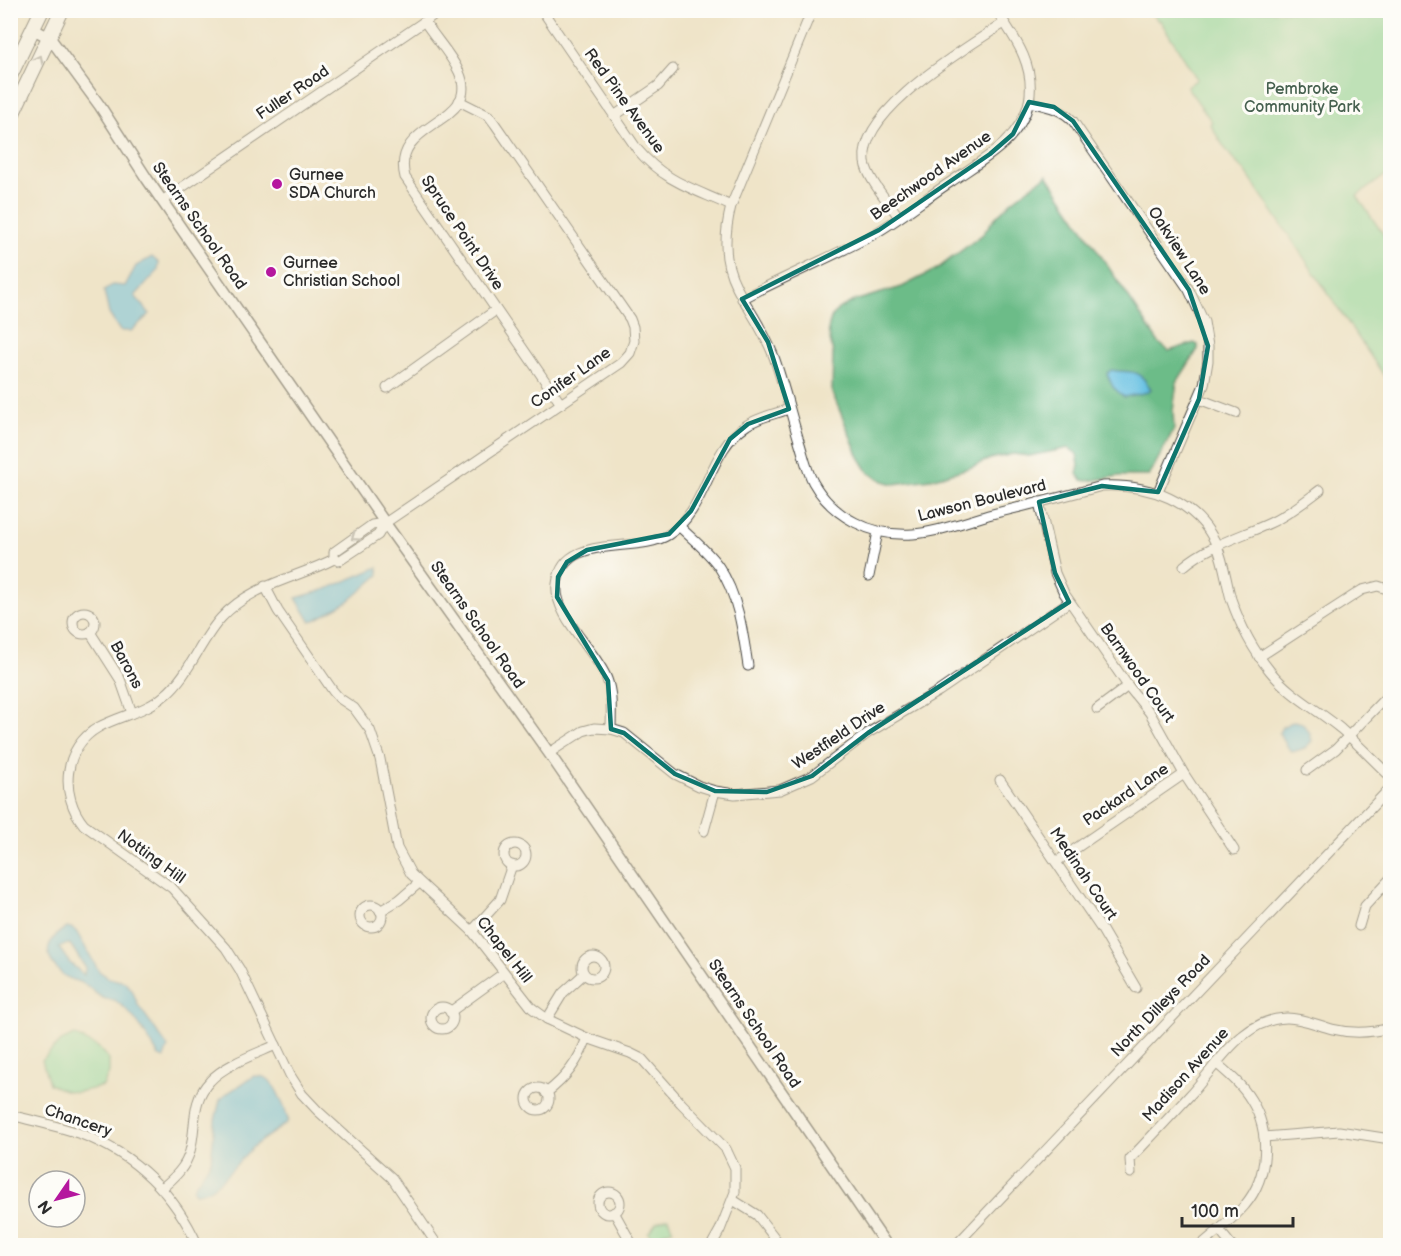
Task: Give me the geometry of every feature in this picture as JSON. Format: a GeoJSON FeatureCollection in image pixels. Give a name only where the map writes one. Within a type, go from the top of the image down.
{"type":"FeatureCollection","features":[{"type":"Feature","properties":{"kind":"highway"},"geometry":{"type":"LineString","coordinates":[[10,76],[42,10]]}},
{"type":"Feature","properties":{"kind":"highway"},"geometry":{"type":"LineString","coordinates":[[10,119],[62,10]]}},
{"type":"Feature","properties":{"kind":"main road","name":"Stearns School Road"},"geometry":{"type":"LineString","coordinates":[[33,29],[50,38],[100,106],[162,201],[385,523],[549,753],[887,1245]]}},
{"type":"Feature","properties":{"kind":"street","name":"Fuller Road"},"geometry":{"type":"LineString","coordinates":[[162,201],[441,10]]}},
{"type":"Feature","properties":{"kind":"street","name":"Red Pine Avenue"},"geometry":{"type":"LineString","coordinates":[[542,10],[651,166],[670,179],[731,206]]}},
{"type":"Feature","properties":{"kind":"street","name":"Lawson Boulevard"},"geometry":{"type":"LineString","coordinates":[[812,10],[731,206],[726,224],[725,251],[729,272],[768,342],[808,470],[825,499],[846,518],[878,532],[913,534],[1102,486],[1132,486],[1158,492],[1192,513],[1217,545],[1240,624],[1271,673],[1294,695],[1349,737],[1390,776]]}},
{"type":"Feature","properties":{"kind":"street","name":"Beechwood Avenue"},"geometry":{"type":"LineString","coordinates":[[742,299],[869,237],[1014,134],[1029,102],[1030,89],[1026,61],[1018,42],[996,10]]}},
{"type":"Feature","properties":{"kind":"street"},"geometry":{"type":"LineString","coordinates":[[424,22],[459,72],[462,82],[459,101]]}},
{"type":"Feature","properties":{"kind":"street"},"geometry":{"type":"LineString","coordinates":[[899,217],[868,171],[865,151],[871,136],[891,106],[908,89],[1004,23]]}},
{"type":"Feature","properties":{"kind":"street"},"geometry":{"type":"LineString","coordinates":[[614,116],[658,86],[673,69]]}},
{"type":"Feature","properties":{"kind":"street","name":"Spruce Point Drive"},"geometry":{"type":"LineString","coordinates":[[459,101],[447,115],[411,141],[404,155],[405,177],[561,404]]}},
{"type":"Feature","properties":{"kind":"street","name":"Conifer Lane"},"geometry":{"type":"LineString","coordinates":[[385,523],[626,358],[634,341],[633,327],[623,309],[495,124],[489,116],[459,101]]}},
{"type":"Feature","properties":{"kind":"street","name":"Oakview Lane"},"geometry":{"type":"LineString","coordinates":[[1029,102],[1054,107],[1067,114],[1073,121],[1189,290],[1204,322],[1208,346],[1205,377],[1199,399],[1158,492]]}},
{"type":"Feature","properties":{"kind":"street"},"geometry":{"type":"LineString","coordinates":[[387,388],[496,310]]}},
{"type":"Feature","properties":{"kind":"street"},"geometry":{"type":"LineString","coordinates":[[1199,399],[1236,413]]}},
{"type":"Feature","properties":{"kind":"street"},"geometry":{"type":"LineString","coordinates":[[549,753],[583,731],[594,728],[611,729],[611,698],[608,681],[601,665],[559,603],[556,587],[567,562],[578,553],[587,550],[655,540],[669,534],[691,511],[730,439],[748,424],[789,409]]}},
{"type":"Feature","properties":{"kind":"street"},"geometry":{"type":"LineString","coordinates":[[1184,566],[1197,555],[1217,545],[1272,522],[1320,490]]}},
{"type":"Feature","properties":{"kind":"street","name":"Barnwood Court"},"geometry":{"type":"LineString","coordinates":[[1039,502],[1056,573],[1069,602],[1128,686],[1150,713],[1184,774],[1234,850]]}},
{"type":"Feature","properties":{"kind":"street","name":"Notting Hill"},"geometry":{"type":"LineString","coordinates":[[385,523],[378,536],[339,561],[334,559],[265,586],[240,600],[220,619],[171,691],[154,704],[100,726],[87,736],[76,751],[68,774],[68,791],[74,811],[90,831],[172,888],[226,948],[240,970],[290,1075],[303,1094],[318,1111],[392,1178],[438,1245]]}},
{"type":"Feature","properties":{"kind":"street"},"geometry":{"type":"LineString","coordinates":[[679,526],[718,565],[728,582],[735,602],[748,666]]}},
{"type":"Feature","properties":{"kind":"street"},"geometry":{"type":"LineString","coordinates":[[869,576],[878,532]]}},
{"type":"Feature","properties":{"kind":"street","name":"Chapel Hill"},"geometry":{"type":"LineString","coordinates":[[265,586],[278,611],[333,691],[354,708],[370,730],[380,759],[397,848],[406,866],[419,883],[472,931],[526,1002],[547,1018],[587,1038],[642,1059],[721,1143],[735,1168],[736,1184],[733,1200],[711,1245]]}},
{"type":"Feature","properties":{"kind":"street"},"geometry":{"type":"LineString","coordinates":[[1259,657],[1362,590],[1378,586],[1390,590]]}},
{"type":"Feature","properties":{"kind":"street","name":"Westfield Drive"},"geometry":{"type":"LineString","coordinates":[[611,729],[629,737],[675,774],[715,791],[735,794],[767,792],[793,785],[812,776],[868,733],[939,691],[1069,602]]}},
{"type":"Feature","properties":{"kind":"street","name":"Barons"},"geometry":{"type":"LineString","coordinates":[[90,632],[120,679],[132,713]]}},
{"type":"Feature","properties":{"kind":"street"},"geometry":{"type":"LineString","coordinates":[[1097,709],[1128,686]]}},
{"type":"Feature","properties":{"kind":"street"},"geometry":{"type":"LineString","coordinates":[[1307,770],[1336,750],[1390,693]]}},
{"type":"Feature","properties":{"kind":"street","name":"Packard Lane"},"geometry":{"type":"LineString","coordinates":[[1056,862],[1184,774]]}},
{"type":"Feature","properties":{"kind":"street","name":"Medinah Court"},"geometry":{"type":"LineString","coordinates":[[1000,780],[1102,930],[1136,988]]}},
{"type":"Feature","properties":{"kind":"street","name":"North Dilleys Road"},"geometry":{"type":"LineString","coordinates":[[955,1245],[1390,788]]}},
{"type":"Feature","properties":{"kind":"street"},"geometry":{"type":"LineString","coordinates":[[704,831],[715,791]]}},
{"type":"Feature","properties":{"kind":"street"},"geometry":{"type":"LineString","coordinates":[[472,931],[500,900],[512,865]]}},
{"type":"Feature","properties":{"kind":"street"},"geometry":{"type":"LineString","coordinates":[[1359,926],[1365,906],[1390,879]]}},
{"type":"Feature","properties":{"kind":"street"},"geometry":{"type":"LineString","coordinates":[[380,911],[399,900],[419,883]]}},
{"type":"Feature","properties":{"kind":"street"},"geometry":{"type":"LineString","coordinates":[[450,1012],[504,973]]}},
{"type":"Feature","properties":{"kind":"street"},"geometry":{"type":"LineString","coordinates":[[547,1018],[563,993],[584,974]]}},
{"type":"Feature","properties":{"kind":"street","name":"Madison Avenue"},"geometry":{"type":"LineString","coordinates":[[1131,1173],[1130,1159],[1193,1093],[1242,1035],[1258,1025],[1278,1019],[1301,1020],[1348,1032],[1373,1032],[1390,1028]]}},
{"type":"Feature","properties":{"kind":"street"},"geometry":{"type":"LineString","coordinates":[[546,1093],[571,1070],[587,1038]]}},
{"type":"Feature","properties":{"kind":"street"},"geometry":{"type":"LineString","coordinates":[[162,1188],[186,1161],[192,1141],[195,1106],[206,1086],[223,1071],[276,1045]]}},
{"type":"Feature","properties":{"kind":"street"},"geometry":{"type":"LineString","coordinates":[[1200,1245],[1246,1203],[1257,1185],[1264,1163],[1264,1137],[1257,1110],[1243,1088],[1216,1063]]}},
{"type":"Feature","properties":{"kind":"street","name":"Chancery"},"geometry":{"type":"LineString","coordinates":[[10,1115],[64,1128],[98,1141],[126,1157],[162,1188],[181,1214],[198,1245]]}},
{"type":"Feature","properties":{"kind":"street"},"geometry":{"type":"LineString","coordinates":[[1264,1137],[1339,1131],[1390,1140]]}},
{"type":"Feature","properties":{"kind":"street"},"geometry":{"type":"LineString","coordinates":[[733,1200],[757,1215],[781,1245]]}},
{"type":"Feature","properties":{"kind":"street"},"geometry":{"type":"LineString","coordinates":[[614,1212],[633,1245]]}},
{"type":"Feature","properties":{"kind":"street"},"geometry":{"type":"LineString","coordinates":[[1219,1230],[1232,1245]]}},
{"type":"Feature","properties":{"kind":"highlighted area"},"geometry":{"type":"Polygon","coordinates":[[[1029,102],[1054,107],[1073,121],[1189,290],[1208,346],[1199,399],[1158,492],[1102,486],[1039,502],[1055,573],[1069,602],[868,733],[812,776],[767,792],[715,791],[675,774],[624,733],[611,729],[608,681],[557,597],[558,577],[567,562],[587,550],[669,534],[691,511],[730,439],[748,424],[789,409],[768,342],[742,299],[879,230],[990,154],[1013,134],[1029,102]]]}},
{"type":"Feature","properties":{"kind":"green space","name":"Pembroke Community Park"},"geometry":{"type":"Polygon","coordinates":[[[1151,11],[1390,11],[1390,172],[1357,196],[1390,244],[1389,383],[1245,171],[1222,143],[1210,124],[1212,122],[1187,87],[1197,79],[1160,20],[1158,21],[1151,11]]]}},
{"type":"Feature","properties":{"kind":"green space"},"geometry":{"type":"Polygon","coordinates":[[[1047,175],[1159,343],[1169,351],[1194,343],[1198,345],[1198,349],[1177,382],[1173,411],[1174,429],[1149,476],[1082,480],[1077,474],[1079,465],[1077,454],[1069,448],[1029,456],[1013,454],[990,459],[931,479],[894,484],[883,481],[869,473],[859,457],[832,392],[833,353],[828,330],[831,318],[838,309],[854,301],[902,287],[937,269],[983,234],[1012,201],[1047,175]]]}},
{"type":"Feature","properties":{"kind":"green space"},"geometry":{"type":"Polygon","coordinates":[[[74,1035],[98,1047],[109,1060],[109,1073],[103,1086],[76,1092],[49,1084],[42,1060],[61,1041],[74,1035]]]}},
{"type":"Feature","properties":{"kind":"green space"},"geometry":{"type":"Polygon","coordinates":[[[668,1218],[673,1230],[662,1233],[655,1240],[648,1233],[657,1222],[668,1218]]]}},
{"type":"Feature","properties":{"kind":"water"},"geometry":{"type":"Polygon","coordinates":[[[152,257],[159,263],[158,271],[135,296],[150,314],[131,331],[120,331],[109,314],[104,291],[112,285],[125,286],[136,266],[152,257]]]}},
{"type":"Feature","properties":{"kind":"water"},"geometry":{"type":"Polygon","coordinates":[[[1111,370],[1134,372],[1142,377],[1151,389],[1148,392],[1124,397],[1113,387],[1107,374],[1111,370]]]}},
{"type":"Feature","properties":{"kind":"water"},"geometry":{"type":"Polygon","coordinates":[[[378,567],[379,575],[349,601],[315,620],[310,621],[296,598],[327,589],[378,567]]]}},
{"type":"Feature","properties":{"kind":"water"},"geometry":{"type":"Polygon","coordinates":[[[1294,721],[1302,723],[1310,733],[1312,741],[1305,748],[1293,752],[1279,733],[1282,727],[1294,721]]]}},
{"type":"Feature","properties":{"kind":"water"},"geometry":{"type":"Polygon","coordinates":[[[67,927],[76,931],[99,971],[109,978],[125,982],[132,990],[138,1005],[168,1047],[164,1058],[159,1056],[140,1026],[123,1006],[114,1000],[100,997],[84,984],[65,976],[56,968],[48,949],[59,932],[67,927]],[[70,944],[59,948],[69,962],[84,975],[85,967],[70,944]]]}},
{"type":"Feature","properties":{"kind":"water"},"geometry":{"type":"Polygon","coordinates":[[[254,1076],[261,1076],[271,1082],[287,1116],[286,1124],[254,1146],[219,1182],[203,1192],[195,1193],[194,1186],[211,1161],[215,1120],[220,1100],[254,1076]]]}},
{"type":"Feature","properties":{"kind":"place","name":"Gurnee SDA Church"},"geometry":{"type":"Point","coordinates":[277,184]}},
{"type":"Feature","properties":{"kind":"place","name":"Gurnee Christian School"},"geometry":{"type":"Point","coordinates":[271,272]}}]}
